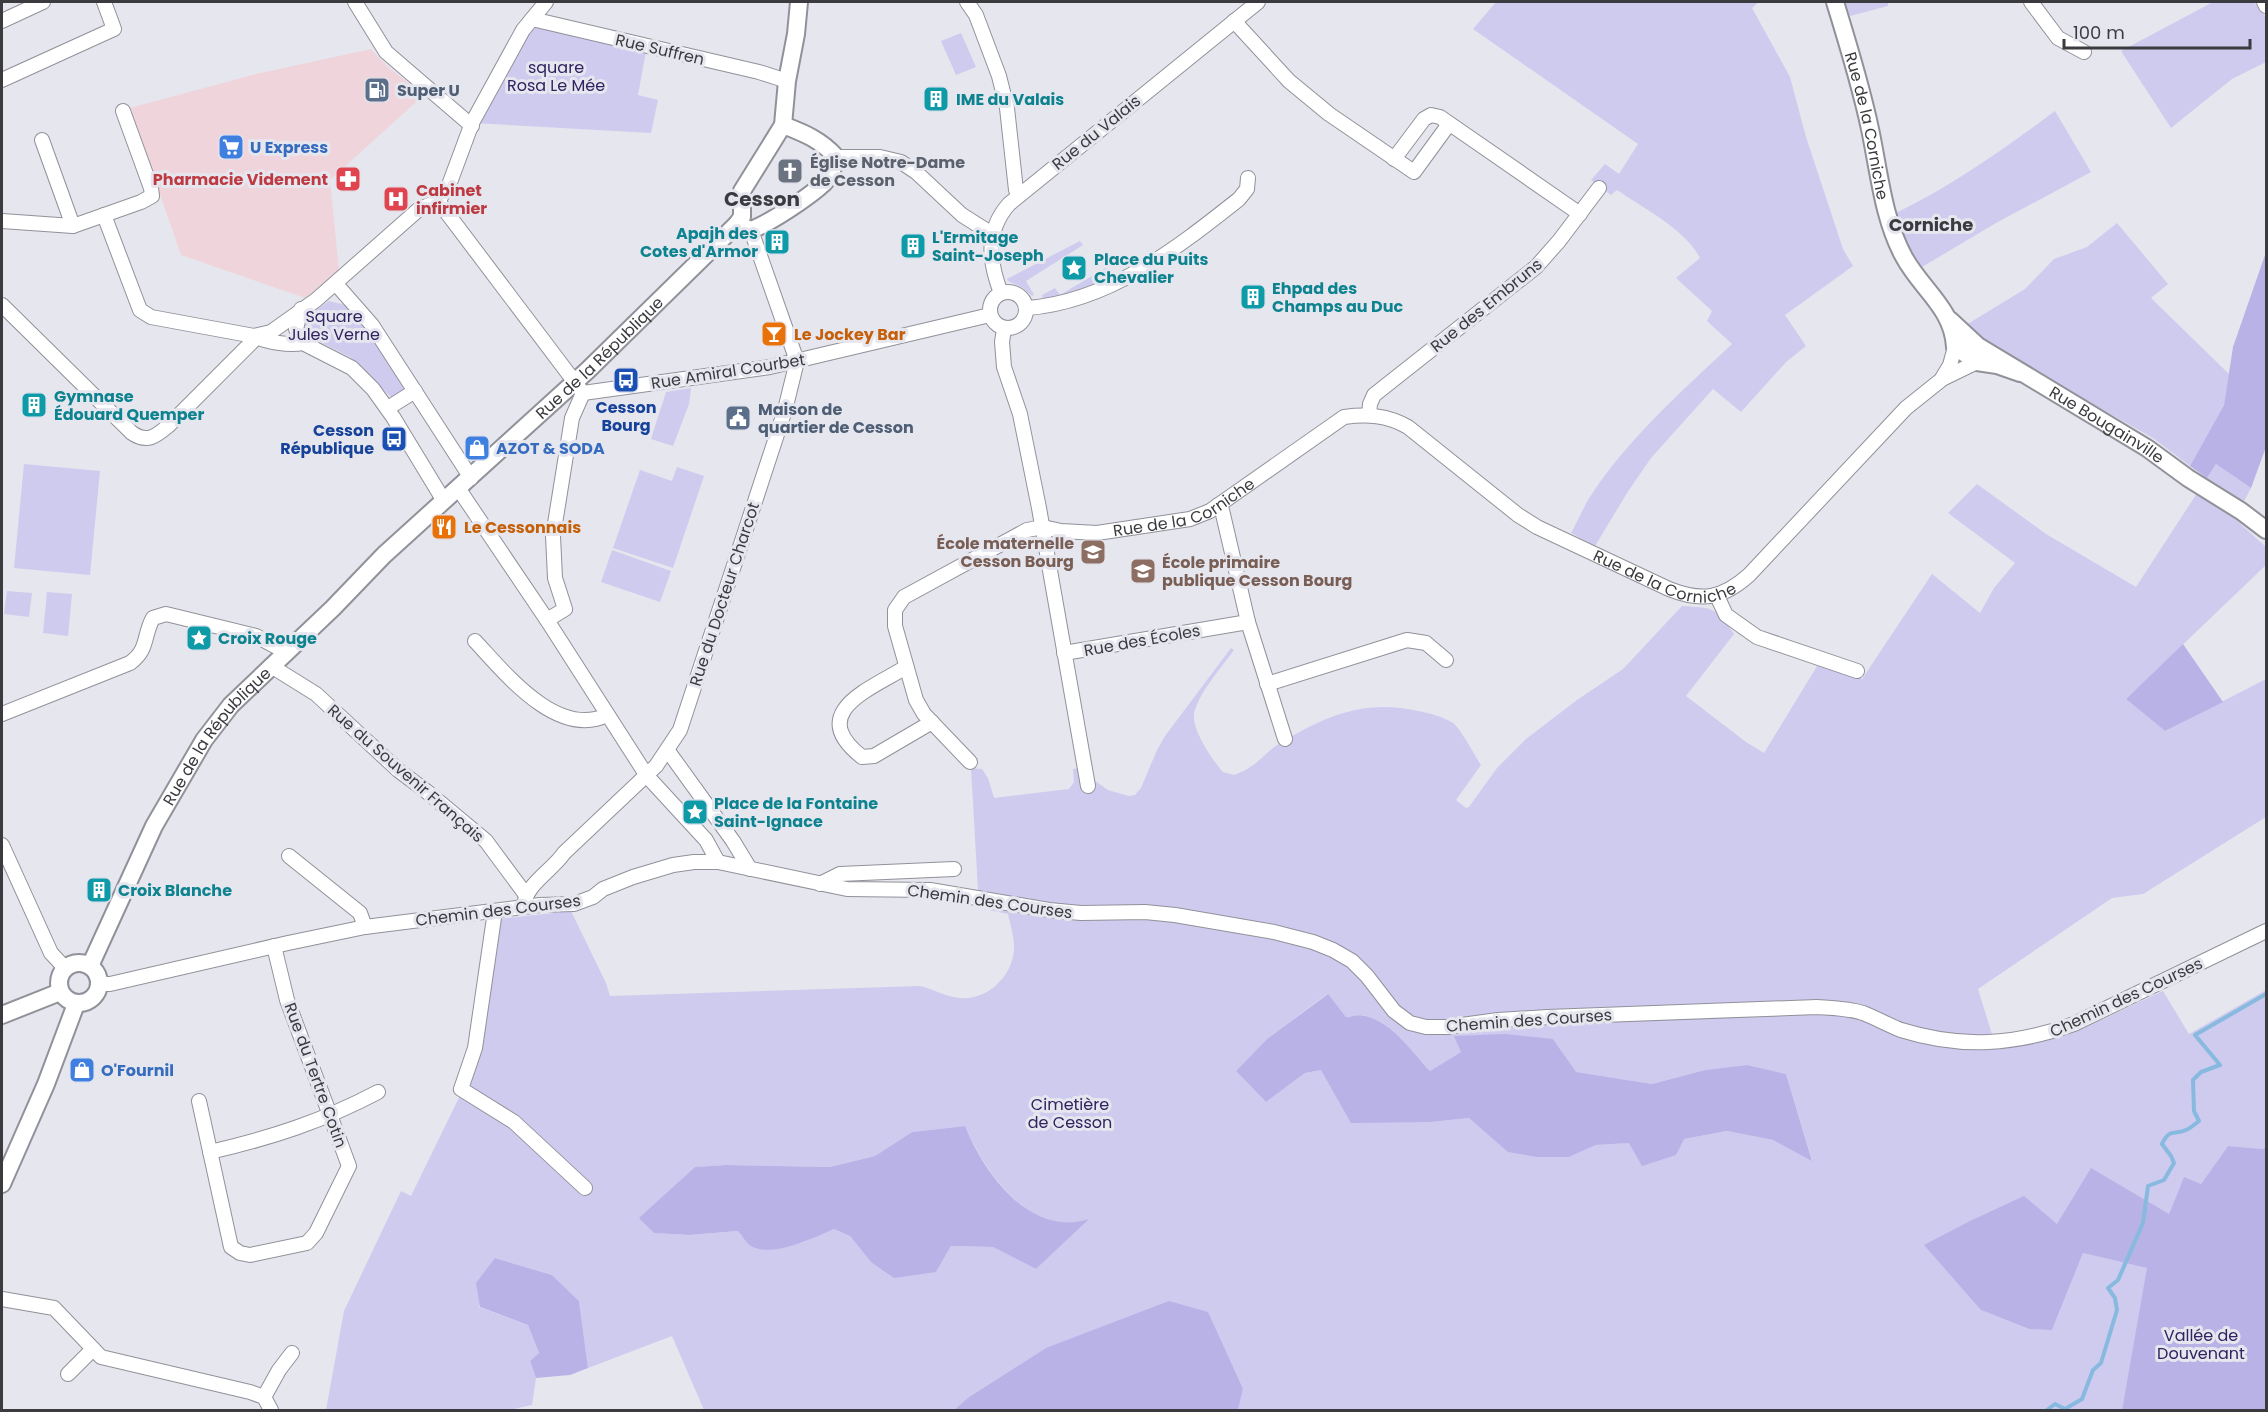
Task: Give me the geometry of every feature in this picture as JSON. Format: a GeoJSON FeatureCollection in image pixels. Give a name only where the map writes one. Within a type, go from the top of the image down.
{"type":"FeatureCollection","features":[{"type":"Feature","properties":{"kind":"street"},"geometry":{"type":"LineString","coordinates":[[2,21],[43,2]]}},
{"type":"Feature","properties":{"kind":"street"},"geometry":{"type":"LineString","coordinates":[[2,80],[114,28],[104,2]]}},
{"type":"Feature","properties":{"kind":"street"},"geometry":{"type":"LineString","coordinates":[[355,2],[386,52],[472,126]]}},
{"type":"Feature","properties":{"kind":"street"},"geometry":{"type":"LineString","coordinates":[[254,336],[271,332],[336,284],[418,210],[438,201],[449,185],[472,126],[523,30],[546,2]]}},
{"type":"Feature","properties":{"kind":"street"},"geometry":{"type":"LineString","coordinates":[[797,361],[744,227],[742,191],[783,125],[799,2]]}},
{"type":"Feature","properties":{"kind":"street"},"geometry":{"type":"LineString","coordinates":[[970,2],[999,76],[1007,108],[1016,190],[1019,195]]}},
{"type":"Feature","properties":{"kind":"street","name":"Rue du Valais"},"geometry":{"type":"LineString","coordinates":[[1001,293],[992,261],[992,234],[1000,214],[1019,195],[1258,2]]}},
{"type":"Feature","properties":{"kind":"street","name":"Rue de la Corniche"},"geometry":{"type":"LineString","coordinates":[[1043,527],[1060,531],[1097,533],[1190,519],[1210,511],[1344,417],[1369,415],[1397,420],[1408,427],[1518,515],[1537,527],[1669,589],[1700,597],[1717,596],[1736,587],[1906,408],[1941,380],[1950,365],[1955,347],[1954,333],[1949,319],[1904,258],[1895,236],[1887,210],[1862,94],[1835,2]]}},
{"type":"Feature","properties":{"kind":"street"},"geometry":{"type":"LineString","coordinates":[[2031,2],[2058,38],[2084,52]]}},
{"type":"Feature","properties":{"kind":"street"},"geometry":{"type":"LineString","coordinates":[[2264,2],[2266,6]]}},
{"type":"Feature","properties":{"kind":"street","name":"Rue Suffren"},"geometry":{"type":"LineString","coordinates":[[532,19],[759,72],[787,81]]}},
{"type":"Feature","properties":{"kind":"street"},"geometry":{"type":"LineString","coordinates":[[1234,21],[1289,81],[1329,114],[1413,172],[1449,124]]}},
{"type":"Feature","properties":{"kind":"street"},"geometry":{"type":"LineString","coordinates":[[2,221],[73,226],[152,196],[123,111]]}},
{"type":"Feature","properties":{"kind":"street"},"geometry":{"type":"LineString","coordinates":[[1394,159],[1424,119],[1431,115],[1440,117],[1580,214]]}},
{"type":"Feature","properties":{"kind":"street"},"geometry":{"type":"LineString","coordinates":[[783,125],[814,137],[836,157],[880,157],[901,162],[916,172],[962,214],[992,234]]}},
{"type":"Feature","properties":{"kind":"street"},"geometry":{"type":"LineString","coordinates":[[42,140],[73,226]]}},
{"type":"Feature","properties":{"kind":"street","name":"Rue de la République"},"geometry":{"type":"LineString","coordinates":[[90,966],[140,853],[204,741],[231,705],[333,608],[384,555],[464,483],[579,388],[744,227],[765,225],[825,182],[834,168],[836,157]]}},
{"type":"Feature","properties":{"kind":"street"},"geometry":{"type":"LineString","coordinates":[[1026,308],[1075,298],[1125,278],[1168,253],[1239,199],[1247,189],[1248,178]]}},
{"type":"Feature","properties":{"kind":"street","name":"Rue des Embruns"},"geometry":{"type":"LineString","coordinates":[[1369,415],[1374,395],[1536,267],[1599,188]]}},
{"type":"Feature","properties":{"kind":"street"},"geometry":{"type":"LineString","coordinates":[[438,201],[579,388],[553,536],[555,578],[565,609],[547,620]]}},
{"type":"Feature","properties":{"kind":"street"},"geometry":{"type":"LineString","coordinates":[[104,215],[140,310],[151,317],[260,339],[303,343],[352,368],[388,408],[444,501]]}},
{"type":"Feature","properties":{"kind":"street"},"geometry":{"type":"LineString","coordinates":[[336,284],[372,325],[415,391],[464,483],[547,620],[647,776],[706,840],[717,862]]}},
{"type":"Feature","properties":{"kind":"street"},"geometry":{"type":"LineString","coordinates":[[1001,293],[1017,294],[1022,298],[1026,308],[1025,319],[1016,327],[1004,329],[995,324],[990,315],[990,304],[1001,293]]}},
{"type":"Feature","properties":{"kind":"street"},"geometry":{"type":"LineString","coordinates":[[2,305],[132,433],[140,438],[148,439],[155,437],[168,426],[252,342],[254,336]]}},
{"type":"Feature","properties":{"kind":"street"},"geometry":{"type":"LineString","coordinates":[[301,309],[296,329],[303,343]]}},
{"type":"Feature","properties":{"kind":"street","name":"Rue Amiral Courbet"},"geometry":{"type":"LineString","coordinates":[[579,388],[760,368],[990,315]]}},
{"type":"Feature","properties":{"kind":"street","name":"Rue Bougainville"},"geometry":{"type":"LineString","coordinates":[[1949,319],[1977,354],[2020,372],[2062,395],[2147,448],[2266,530]]}},
{"type":"Feature","properties":{"kind":"street","name":"Rue des Écoles"},"geometry":{"type":"LineString","coordinates":[[1004,329],[1002,342],[1004,367],[1020,414],[1043,527],[1064,653],[1248,622]]}},
{"type":"Feature","properties":{"kind":"street"},"geometry":{"type":"LineString","coordinates":[[1955,347],[1977,354]]}},
{"type":"Feature","properties":{"kind":"street"},"geometry":{"type":"LineString","coordinates":[[1941,380],[1977,354]]}},
{"type":"Feature","properties":{"kind":"street","name":"Rue du Docteur Charcot"},"geometry":{"type":"LineString","coordinates":[[525,901],[564,853],[647,776],[668,751],[680,730],[785,410],[797,361]]}},
{"type":"Feature","properties":{"kind":"street"},"geometry":{"type":"LineString","coordinates":[[388,408],[415,391]]}},
{"type":"Feature","properties":{"kind":"street"},"geometry":{"type":"LineString","coordinates":[[1218,505],[1222,510],[1248,622],[1285,739]]}},
{"type":"Feature","properties":{"kind":"street"},"geometry":{"type":"LineString","coordinates":[[970,762],[924,714],[916,700],[895,626],[895,610],[904,597],[1027,530],[1043,527]]}},
{"type":"Feature","properties":{"kind":"street","name":"Rue de la Corniche"},"geometry":{"type":"LineString","coordinates":[[1717,596],[1726,615],[1757,637],[1857,671]]}},
{"type":"Feature","properties":{"kind":"street"},"geometry":{"type":"LineString","coordinates":[[2,714],[130,663],[141,656],[153,618],[166,614],[256,636],[286,652]]}},
{"type":"Feature","properties":{"kind":"street"},"geometry":{"type":"LineString","coordinates":[[1267,684],[1407,640],[1426,643],[1446,660]]}},
{"type":"Feature","properties":{"kind":"street"},"geometry":{"type":"LineString","coordinates":[[475,641],[520,689],[541,706],[584,721],[608,716]]}},
{"type":"Feature","properties":{"kind":"street"},"geometry":{"type":"LineString","coordinates":[[1064,653],[1088,786]]}},
{"type":"Feature","properties":{"kind":"street","name":"Rue du Souvenir Français"},"geometry":{"type":"LineString","coordinates":[[271,666],[316,694],[398,770],[486,841],[525,901]]}},
{"type":"Feature","properties":{"kind":"street"},"geometry":{"type":"LineString","coordinates":[[906,667],[847,703],[839,716],[841,729],[852,749],[862,758],[874,756],[932,722]]}},
{"type":"Feature","properties":{"kind":"street"},"geometry":{"type":"LineString","coordinates":[[668,751],[733,841],[750,869]]}},
{"type":"Feature","properties":{"kind":"street"},"geometry":{"type":"LineString","coordinates":[[2,845],[51,953],[65,969]]}},
{"type":"Feature","properties":{"kind":"street"},"geometry":{"type":"LineString","coordinates":[[289,856],[360,913],[365,927]]}},
{"type":"Feature","properties":{"kind":"street","name":"Chemin des Courses"},"geometry":{"type":"LineString","coordinates":[[99,984],[110,984],[365,927],[495,911],[525,901],[574,904],[633,877],[673,865],[694,862],[717,862],[847,889],[930,890],[1049,910],[1081,913],[1145,912],[1274,932],[1313,942],[1334,950],[1352,961],[1367,976],[1394,1011],[1410,1023],[1426,1027],[1548,1017],[1817,1006],[1862,1013],[1900,1029],[1926,1036],[1956,1041],[2010,1041],[2043,1035],[2074,1024],[2266,931]]}},
{"type":"Feature","properties":{"kind":"street"},"geometry":{"type":"LineString","coordinates":[[820,884],[840,874],[954,869]]}},
{"type":"Feature","properties":{"kind":"street"},"geometry":{"type":"LineString","coordinates":[[495,911],[475,1048],[461,1089],[514,1122],[585,1188]]}},
{"type":"Feature","properties":{"kind":"street","name":"Rue du Tertre Cotin"},"geometry":{"type":"LineString","coordinates":[[210,1152],[231,1246],[240,1253],[250,1255],[307,1243],[316,1233],[349,1166],[287,999],[274,946]]}},
{"type":"Feature","properties":{"kind":"street"},"geometry":{"type":"LineString","coordinates":[[80,963],[90,966],[97,974],[99,984],[96,995],[92,999],[76,1004],[64,998],[60,992],[60,977],[65,969],[80,963]]}},
{"type":"Feature","properties":{"kind":"street"},"geometry":{"type":"LineString","coordinates":[[2,1015],[60,992]]}},
{"type":"Feature","properties":{"kind":"street"},"geometry":{"type":"LineString","coordinates":[[4,1174],[46,1084],[76,1004]]}},
{"type":"Feature","properties":{"kind":"street"},"geometry":{"type":"LineString","coordinates":[[198,1101],[210,1152],[261,1140],[331,1115],[378,1092]]}},
{"type":"Feature","properties":{"kind":"street"},"geometry":{"type":"LineString","coordinates":[[2,1299],[54,1308],[101,1357],[250,1392],[264,1397],[271,1410]]}},
{"type":"Feature","properties":{"kind":"street"},"geometry":{"type":"LineString","coordinates":[[68,1374],[93,1349]]}},
{"type":"Feature","properties":{"kind":"street"},"geometry":{"type":"LineString","coordinates":[[264,1397],[279,1370],[292,1353]]}},
{"type":"Feature","properties":{"kind":"shaded area"},"geometry":{"type":"Polygon","coordinates":[[[371,49],[388,67],[424,95],[330,180],[339,270],[305,298],[181,255],[130,108],[256,74],[371,49]]]}},
{"type":"Feature","properties":{"kind":"green space"},"geometry":{"type":"Polygon","coordinates":[[[1496,2],[1759,2],[1752,8],[1790,77],[1806,137],[1843,249],[1853,266],[1785,315],[1806,346],[1786,362],[1741,412],[1713,389],[1651,458],[1595,546],[1571,533],[1588,500],[1619,457],[1637,437],[1732,344],[1707,321],[1712,311],[1676,278],[1700,258],[1693,247],[1674,228],[1651,212],[1617,190],[1611,195],[1591,180],[1605,164],[1619,174],[1638,144],[1473,29],[1496,2]]]}},
{"type":"Feature","properties":{"kind":"green space"},"geometry":{"type":"Polygon","coordinates":[[[1844,2],[1888,2],[1888,6],[1850,16],[1844,2]]]}},
{"type":"Feature","properties":{"kind":"green space"},"geometry":{"type":"Polygon","coordinates":[[[2213,2],[2254,2],[2266,17],[2266,62],[2232,79],[2171,128],[2121,51],[2213,2]]]}},
{"type":"Feature","properties":{"kind":"green space","name":"square Rosa Le Mée"},"geometry":{"type":"Polygon","coordinates":[[[532,19],[647,46],[638,95],[658,100],[651,133],[472,123],[532,19]]]}},
{"type":"Feature","properties":{"kind":"green space"},"geometry":{"type":"Polygon","coordinates":[[[961,33],[976,67],[956,75],[941,41],[961,33]]]}},
{"type":"Feature","properties":{"kind":"green space"},"geometry":{"type":"Polygon","coordinates":[[[2055,111],[2091,172],[1996,223],[1922,267],[1903,237],[1894,214],[1977,166],[2055,111]]]}},
{"type":"Feature","properties":{"kind":"green space"},"geometry":{"type":"Polygon","coordinates":[[[2117,223],[2168,284],[2151,298],[2229,374],[2224,405],[2190,466],[2153,438],[1988,345],[1966,325],[2025,289],[2054,259],[2087,247],[2117,223]]]}},
{"type":"Feature","properties":{"kind":"green space"},"geometry":{"type":"Polygon","coordinates":[[[1080,241],[1083,245],[1026,281],[1034,295],[1032,296],[1023,288],[1008,281],[1007,279],[1080,241]]]}},
{"type":"Feature","properties":{"kind":"green space"},"geometry":{"type":"Polygon","coordinates":[[[2266,252],[2266,447],[2251,488],[2216,464],[2207,478],[2190,466],[2224,405],[2233,347],[2266,252]]]}},
{"type":"Feature","properties":{"kind":"green space"},"geometry":{"type":"Polygon","coordinates":[[[1107,267],[1111,278],[1084,290],[1044,302],[1042,295],[1055,288],[1060,295],[1107,267]]]}},
{"type":"Feature","properties":{"kind":"green space","name":"Square Jules Verne"},"geometry":{"type":"Polygon","coordinates":[[[329,301],[346,305],[383,352],[405,391],[392,398],[350,357],[314,339],[303,330],[305,318],[329,301]]]}},
{"type":"Feature","properties":{"kind":"green space"},"geometry":{"type":"Polygon","coordinates":[[[691,388],[689,404],[673,446],[651,439],[666,392],[691,388]]]}},
{"type":"Feature","properties":{"kind":"green space"},"geometry":{"type":"Polygon","coordinates":[[[24,464],[100,471],[90,575],[14,568],[24,464]]]}},
{"type":"Feature","properties":{"kind":"green space","name":"Cimetière de Cesson"},"geometry":{"type":"Polygon","coordinates":[[[2216,464],[2251,488],[2235,519],[2266,547],[2266,565],[2126,699],[2165,731],[2266,679],[2266,817],[2143,894],[2112,898],[1978,989],[1996,1047],[2033,1043],[2088,1026],[2163,991],[2189,1034],[2266,990],[2266,1147],[2263,1149],[2228,1146],[2201,1184],[2184,1178],[2169,1214],[2057,1224],[1981,1310],[2029,1329],[2052,1330],[2083,1253],[2148,1268],[2122,1410],[1238,1410],[1243,1389],[1046,1348],[969,1397],[954,1410],[704,1410],[672,1336],[588,1368],[579,1301],[552,1275],[495,1258],[479,1307],[528,1325],[539,1353],[530,1361],[536,1378],[532,1405],[509,1410],[326,1410],[344,1311],[401,1191],[411,1196],[471,1073],[498,919],[571,911],[610,996],[920,986],[950,996],[970,998],[990,990],[1005,976],[1013,956],[1014,946],[1008,914],[979,908],[971,768],[982,769],[988,778],[994,798],[1069,789],[1074,782],[1073,769],[1089,766],[1095,781],[1108,790],[1129,796],[1135,795],[1141,788],[1165,736],[1231,648],[1234,650],[1198,702],[1194,719],[1201,739],[1223,772],[1234,775],[1244,771],[1279,744],[1313,725],[1345,712],[1380,707],[1398,708],[1445,719],[1453,723],[1464,737],[1481,765],[1456,800],[1466,808],[1497,768],[1526,739],[1623,669],[1682,606],[1701,607],[1713,611],[1723,619],[1734,634],[1686,696],[1764,753],[1819,663],[1862,679],[1932,574],[1980,613],[1994,588],[2015,563],[1948,513],[1977,484],[2046,534],[2136,587],[2216,464]],[[1327,994],[1267,1039],[1236,1071],[1266,1102],[1305,1073],[1321,1070],[1393,1121],[1431,1122],[1469,1118],[1488,1133],[1569,1157],[1596,1145],[1684,1139],[1727,1131],[1773,1140],[1812,1160],[1786,1074],[1747,1065],[1705,1070],[1652,1084],[1575,1072],[1553,1039],[1455,1036],[1461,1052],[1430,1071],[1400,1038],[1363,1015],[1346,1017],[1327,994]],[[965,1126],[912,1132],[875,1156],[830,1167],[726,1165],[695,1167],[640,1218],[654,1233],[689,1235],[739,1231],[750,1245],[801,1243],[834,1229],[850,1236],[871,1262],[936,1272],[951,1246],[993,1247],[1036,1269],[1087,1220],[1066,1223],[1047,1219],[1028,1210],[997,1180],[973,1144],[965,1126]]]}},
{"type":"Feature","properties":{"kind":"green space"},"geometry":{"type":"Polygon","coordinates":[[[677,467],[704,476],[673,568],[613,548],[640,470],[672,481],[677,467]]]}},
{"type":"Feature","properties":{"kind":"green space"},"geometry":{"type":"Polygon","coordinates":[[[612,550],[671,571],[660,602],[601,582],[612,550]]]}},
{"type":"Feature","properties":{"kind":"green space"},"geometry":{"type":"Polygon","coordinates":[[[7,591],[32,593],[29,617],[4,614],[7,591]]]}},
{"type":"Feature","properties":{"kind":"green space"},"geometry":{"type":"Polygon","coordinates":[[[47,592],[72,594],[68,636],[43,633],[47,592]]]}},
{"type":"Feature","properties":{"kind":"green space"},"geometry":{"type":"Polygon","coordinates":[[[2183,644],[2223,702],[2165,731],[2126,699],[2183,644]]]}},
{"type":"Feature","properties":{"kind":"green space"},"geometry":{"type":"Polygon","coordinates":[[[1328,994],[1346,1017],[1363,1015],[1393,1031],[1430,1071],[1461,1052],[1454,1036],[1505,1034],[1553,1039],[1576,1072],[1652,1084],[1705,1070],[1747,1065],[1786,1074],[1812,1161],[1773,1140],[1727,1131],[1684,1139],[1676,1155],[1642,1166],[1629,1143],[1596,1145],[1569,1157],[1537,1157],[1508,1152],[1469,1118],[1431,1122],[1351,1123],[1321,1070],[1305,1073],[1266,1102],[1236,1071],[1267,1039],[1328,994]]]}},
{"type":"Feature","properties":{"kind":"green space"},"geometry":{"type":"Polygon","coordinates":[[[965,1126],[984,1163],[997,1181],[1029,1210],[1047,1219],[1068,1222],[1089,1219],[1036,1269],[993,1247],[951,1246],[936,1272],[894,1278],[871,1262],[850,1236],[834,1229],[793,1245],[770,1250],[751,1246],[738,1231],[689,1235],[654,1233],[639,1218],[695,1167],[726,1165],[830,1167],[875,1156],[912,1132],[965,1126]]]}},
{"type":"Feature","properties":{"kind":"green space","name":"Vallée de Douvenant"},"geometry":{"type":"Polygon","coordinates":[[[2228,1146],[2263,1149],[2266,1147],[2266,1410],[2122,1410],[2147,1268],[2083,1253],[2052,1330],[2029,1329],[1981,1310],[1924,1245],[2024,1196],[2057,1224],[2091,1168],[2169,1214],[2184,1177],[2201,1184],[2228,1146]]]}},
{"type":"Feature","properties":{"kind":"green space"},"geometry":{"type":"Polygon","coordinates":[[[495,1258],[552,1275],[579,1301],[588,1368],[570,1375],[536,1378],[530,1361],[539,1353],[528,1325],[480,1307],[476,1283],[495,1258]]]}},
{"type":"Feature","properties":{"kind":"green space"},"geometry":{"type":"Polygon","coordinates":[[[1169,1301],[1208,1312],[1243,1389],[1238,1410],[954,1410],[969,1397],[1046,1348],[1169,1301]]]}},
{"type":"Feature","properties":{"kind":"waterway"},"geometry":{"type":"LineString","coordinates":[[2047,1410],[2055,1404],[2065,1409],[2082,1399],[2093,1370],[2101,1363],[2117,1310],[2115,1298],[2108,1288],[2118,1280],[2143,1223],[2148,1186],[2164,1180],[2174,1163],[2162,1144],[2167,1135],[2182,1132],[2199,1121],[2194,1111],[2193,1080],[2201,1072],[2220,1065],[2195,1035],[2266,994]]}},
{"type":"Feature","properties":{"kind":"place","name":"Super U"},"geometry":{"type":"Point","coordinates":[377,90]}},
{"type":"Feature","properties":{"kind":"place","name":"IME du Valais"},"geometry":{"type":"Point","coordinates":[936,99]}},
{"type":"Feature","properties":{"kind":"place","name":"U Express"},"geometry":{"type":"Point","coordinates":[231,147]}},
{"type":"Feature","properties":{"kind":"place","name":"Église Notre-Dame de Cesson"},"geometry":{"type":"Point","coordinates":[790,171]}},
{"type":"Feature","properties":{"kind":"place","name":"Pharmacie Videment"},"geometry":{"type":"Point","coordinates":[348,179]}},
{"type":"Feature","properties":{"kind":"place","name":"Cabinet infirmier"},"geometry":{"type":"Point","coordinates":[396,199]}},
{"type":"Feature","properties":{"kind":"place","name":"Apajh des Cotes d'Armor"},"geometry":{"type":"Point","coordinates":[777,242]}},
{"type":"Feature","properties":{"kind":"place","name":"L'Ermitage Saint-Joseph"},"geometry":{"type":"Point","coordinates":[913,246]}},
{"type":"Feature","properties":{"kind":"place","name":"Place du Puits Chevalier"},"geometry":{"type":"Point","coordinates":[1074,268]}},
{"type":"Feature","properties":{"kind":"place","name":"Ehpad des Champs au Duc"},"geometry":{"type":"Point","coordinates":[1253,297]}},
{"type":"Feature","properties":{"kind":"place","name":"Le Jockey Bar"},"geometry":{"type":"Point","coordinates":[774,334]}},
{"type":"Feature","properties":{"kind":"place","name":"Cesson Bourg"},"geometry":{"type":"Point","coordinates":[626,380]}},
{"type":"Feature","properties":{"kind":"place","name":"Gymnase Édouard Quemper"},"geometry":{"type":"Point","coordinates":[34,405]}},
{"type":"Feature","properties":{"kind":"place","name":"Maison de quartier de Cesson"},"geometry":{"type":"Point","coordinates":[738,418]}},
{"type":"Feature","properties":{"kind":"place","name":"Cesson République"},"geometry":{"type":"Point","coordinates":[394,439]}},
{"type":"Feature","properties":{"kind":"place","name":"AZOT & SODA"},"geometry":{"type":"Point","coordinates":[477,448]}},
{"type":"Feature","properties":{"kind":"place","name":"Le Cessonnais"},"geometry":{"type":"Point","coordinates":[444,527]}},
{"type":"Feature","properties":{"kind":"place","name":"École maternelle Cesson Bourg"},"geometry":{"type":"Point","coordinates":[1093,552]}},
{"type":"Feature","properties":{"kind":"place","name":"École primaire publique Cesson Bourg"},"geometry":{"type":"Point","coordinates":[1143,571]}},
{"type":"Feature","properties":{"kind":"place","name":"Croix Rouge"},"geometry":{"type":"Point","coordinates":[199,638]}},
{"type":"Feature","properties":{"kind":"place","name":"Place de la Fontaine Saint-Ignace"},"geometry":{"type":"Point","coordinates":[695,812]}},
{"type":"Feature","properties":{"kind":"place","name":"Croix Blanche"},"geometry":{"type":"Point","coordinates":[99,890]}},
{"type":"Feature","properties":{"kind":"place","name":"O'Fournil"},"geometry":{"type":"Point","coordinates":[82,1070]}},
{"type":"Feature","properties":{"kind":"district","name":"Cesson"},"geometry":{"type":"Point","coordinates":[762,199]}},
{"type":"Feature","properties":{"kind":"district","name":"Corniche"},"geometry":{"type":"Point","coordinates":[1931,225]}}]}
